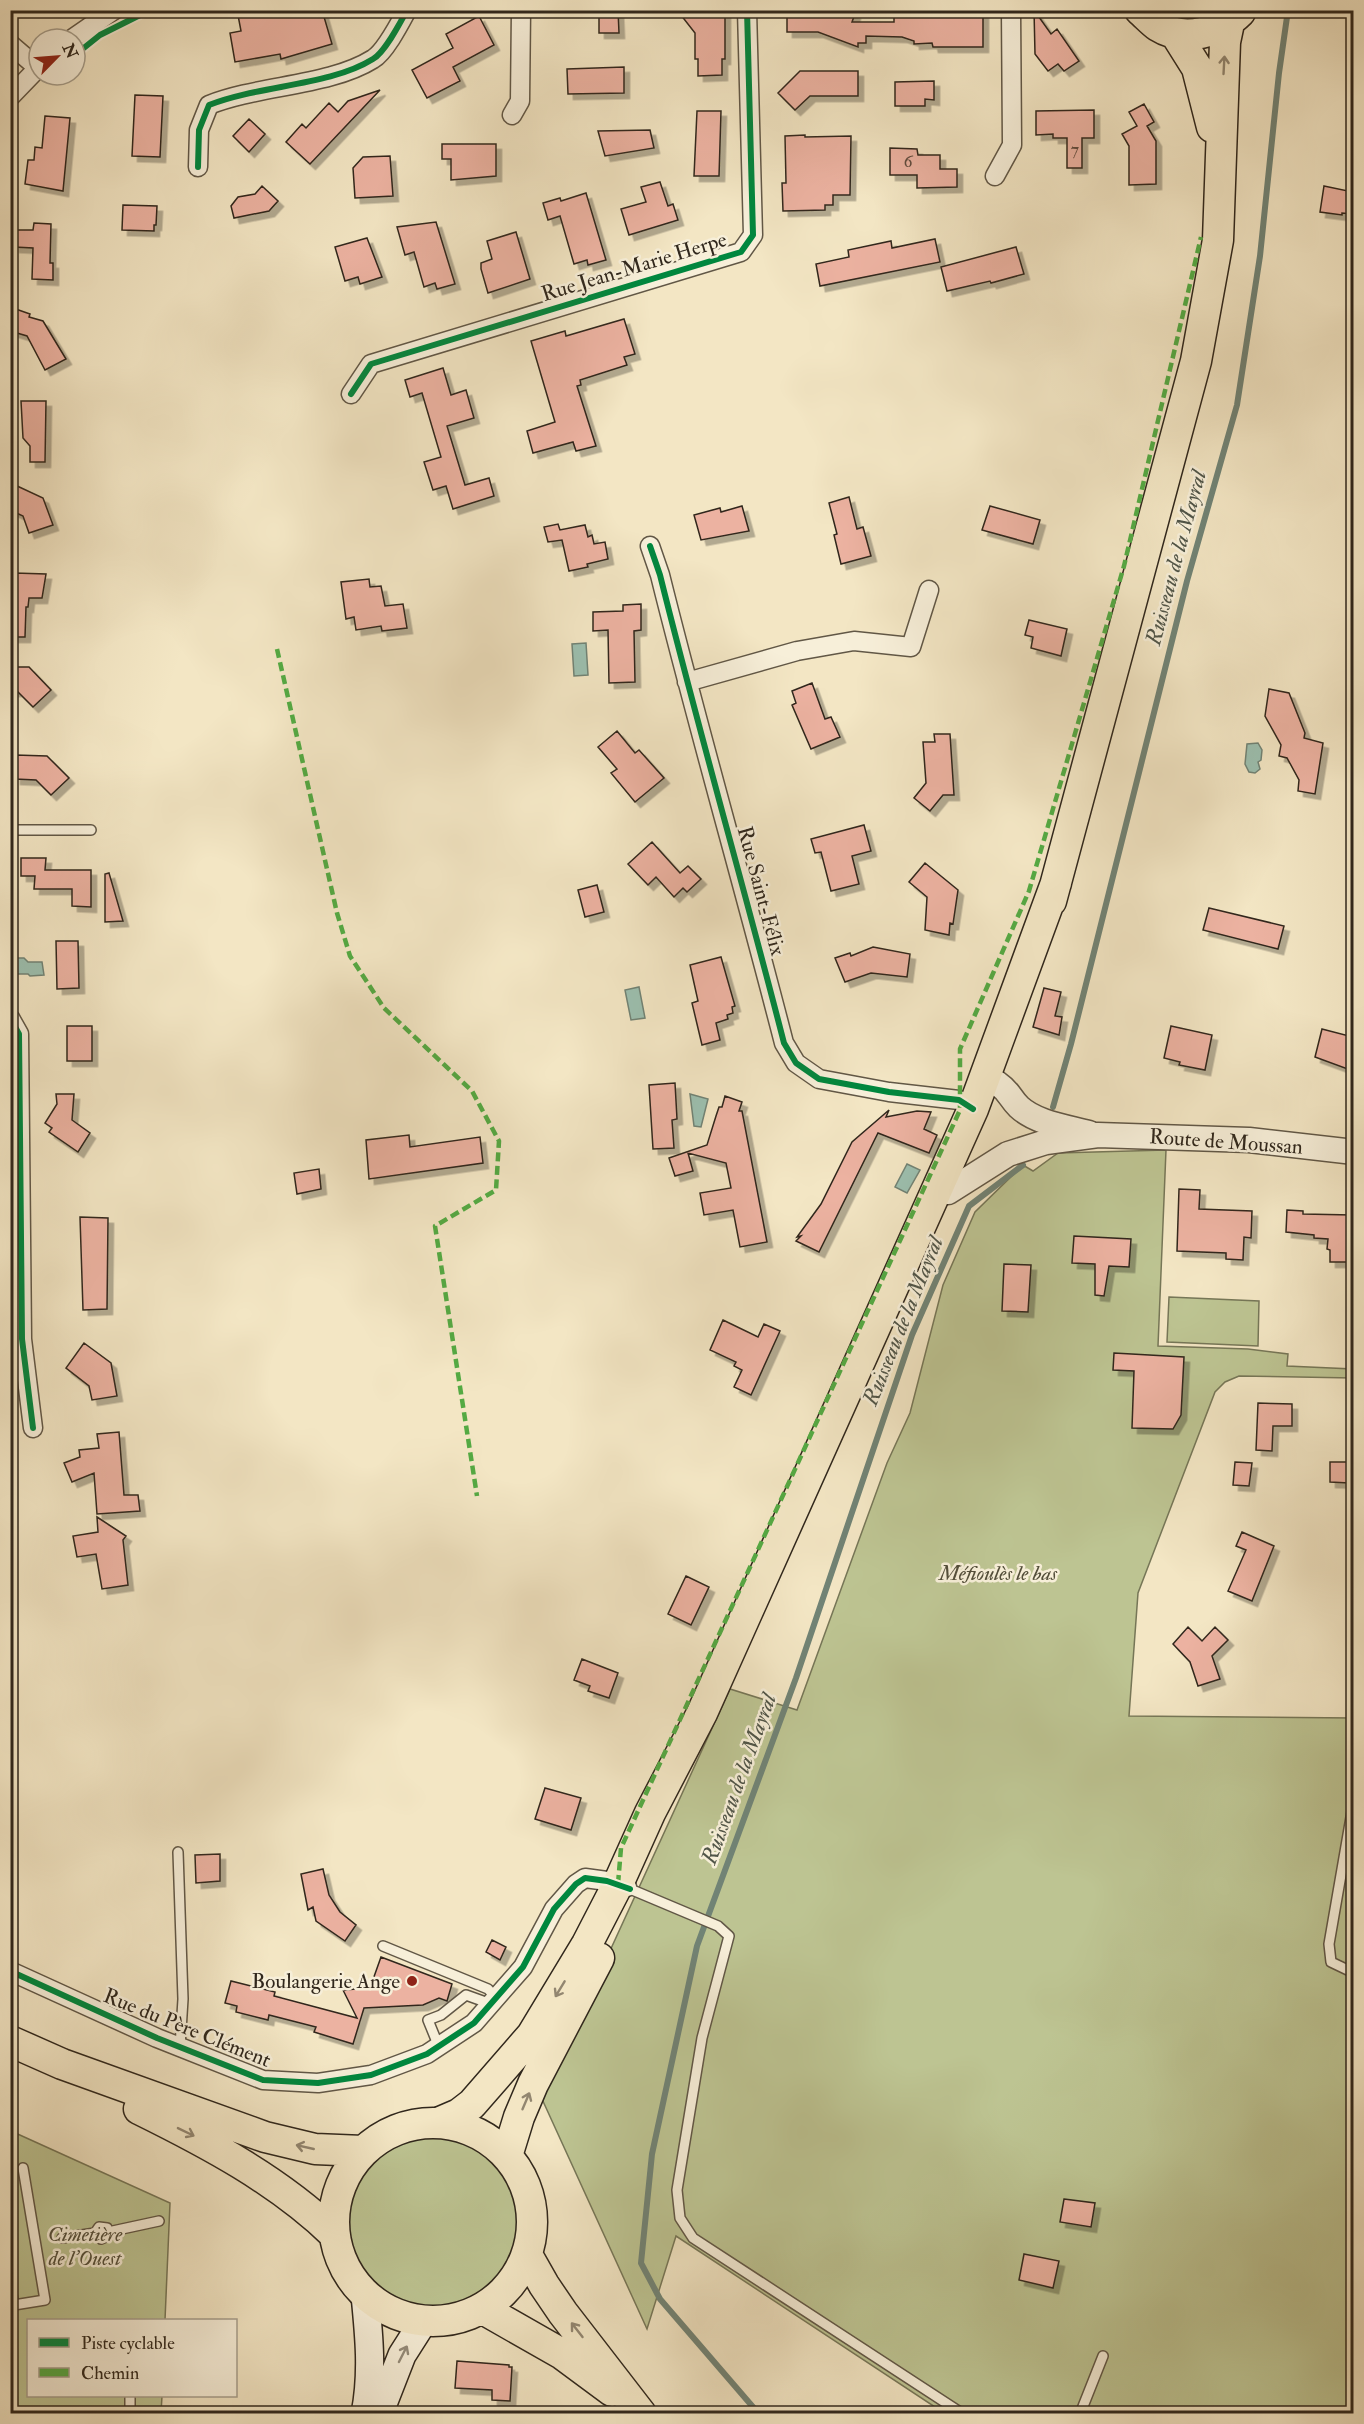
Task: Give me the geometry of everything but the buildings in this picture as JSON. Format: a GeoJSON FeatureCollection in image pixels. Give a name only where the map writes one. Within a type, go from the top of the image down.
{"type":"FeatureCollection","features":[{"type":"Feature","properties":{"kind":"main road"},"geometry":{"type":"LineString","coordinates":[[1140,10],[1158,26],[1175,33],[1202,34],[1235,17]]}},
{"type":"Feature","properties":{"kind":"main road"},"geometry":{"type":"LineString","coordinates":[[880,1317],[982,1124],[1023,1008],[1196,361],[1218,240],[1225,42],[1235,17]]}},
{"type":"Feature","properties":{"kind":"main road"},"geometry":{"type":"LineString","coordinates":[[1175,33],[1197,68],[1220,165]]}},
{"type":"Feature","properties":{"kind":"main road"},"geometry":{"type":"LineString","coordinates":[[507,2157],[519,2117],[533,2084],[589,1979],[650,1813],[702,1713],[973,1109],[1056,883]]}},
{"type":"Feature","properties":{"kind":"main road"},"geometry":{"type":"LineString","coordinates":[[438,2123],[459,2114],[472,2104],[532,2036],[586,1944],[624,1886]]}},
{"type":"Feature","properties":{"kind":"main road"},"geometry":{"type":"LineString","coordinates":[[10,2041],[62,2064],[265,2137],[315,2150],[363,2151]]}},
{"type":"Feature","properties":{"kind":"main road"},"geometry":{"type":"LineString","coordinates":[[62,2064],[134,2106],[207,2143],[284,2193],[334,2234]]}},
{"type":"Feature","properties":{"kind":"main road"},"geometry":{"type":"LineString","coordinates":[[438,2123],[472,2131],[490,2141],[507,2157],[519,2173],[529,2196],[532,2223],[527,2255],[510,2285],[483,2308],[456,2319],[423,2322],[396,2315],[380,2307],[365,2295],[346,2271],[334,2234],[335,2202],[342,2181],[363,2151],[391,2131],[415,2124],[438,2123]]}},
{"type":"Feature","properties":{"kind":"main road"},"geometry":{"type":"LineString","coordinates":[[527,2255],[563,2313],[639,2412]]}},
{"type":"Feature","properties":{"kind":"main road"},"geometry":{"type":"LineString","coordinates":[[365,2295],[371,2353],[369,2395],[365,2414]]}},
{"type":"Feature","properties":{"kind":"main road"},"geometry":{"type":"LineString","coordinates":[[483,2308],[562,2354],[639,2412]]}},
{"type":"Feature","properties":{"kind":"main road"},"geometry":{"type":"LineString","coordinates":[[379,2414],[402,2355],[423,2322]]}},
{"type":"Feature","properties":{"kind":"street"},"geometry":{"type":"LineString","coordinates":[[87,29],[114,10]]}},
{"type":"Feature","properties":{"kind":"street"},"geometry":{"type":"LineString","coordinates":[[198,167],[199,130],[209,105],[232,96],[336,74],[374,59],[399,26],[407,10]]}},
{"type":"Feature","properties":{"kind":"street"},"geometry":{"type":"LineString","coordinates":[[512,115],[520,101],[521,10]]}},
{"type":"Feature","properties":{"kind":"street","name":"Rue Jean-Marie Herpe"},"geometry":{"type":"LineString","coordinates":[[351,394],[371,364],[741,252],[753,235],[747,10]]}},
{"type":"Feature","properties":{"kind":"street"},"geometry":{"type":"LineString","coordinates":[[995,176],[1012,145],[1011,10]]}},
{"type":"Feature","properties":{"kind":"street"},"geometry":{"type":"LineString","coordinates":[[10,45],[27,58]]}},
{"type":"Feature","properties":{"kind":"street"},"geometry":{"type":"LineString","coordinates":[[10,97],[27,79]]}},
{"type":"Feature","properties":{"kind":"street","name":"Rue Saint-Félix"},"geometry":{"type":"LineString","coordinates":[[650,546],[660,575],[784,1043],[796,1063],[819,1079],[889,1092],[959,1100],[973,1109]]}},
{"type":"Feature","properties":{"kind":"street"},"geometry":{"type":"LineString","coordinates":[[687,682],[797,651],[854,640],[911,647],[929,590]]}},
{"type":"Feature","properties":{"kind":"street"},"geometry":{"type":"LineString","coordinates":[[10,1018],[19,1034],[22,1339],[33,1428]]}},
{"type":"Feature","properties":{"kind":"street"},"geometry":{"type":"LineString","coordinates":[[997,1083],[1009,1091],[1019,1107],[1037,1118],[1098,1135]]}},
{"type":"Feature","properties":{"kind":"street"},"geometry":{"type":"LineString","coordinates":[[948,1192],[1008,1154],[1046,1142],[1098,1135]]}},
{"type":"Feature","properties":{"kind":"street","name":"Route de Moussan"},"geometry":{"type":"LineString","coordinates":[[1098,1135],[1249,1140],[1353,1152]]}},
{"type":"Feature","properties":{"kind":"street","name":"Rue du Père Clément"},"geometry":{"type":"LineString","coordinates":[[10,1971],[180,2047],[263,2080],[318,2083],[371,2075],[427,2054],[474,2024],[523,1967],[554,1909],[576,1884],[585,1878],[624,1886]]}},
{"type":"Feature","properties":{"kind":"lane"},"geometry":{"type":"LineString","coordinates":[[10,830],[91,830]]}},
{"type":"Feature","properties":{"kind":"lane"},"geometry":{"type":"LineString","coordinates":[[1353,1800],[1329,1944],[1331,1962],[1353,1973]]}},
{"type":"Feature","properties":{"kind":"lane"},"geometry":{"type":"LineString","coordinates":[[178,1852],[183,1999],[180,2047]]}},
{"type":"Feature","properties":{"kind":"lane"},"geometry":{"type":"LineString","coordinates":[[624,1886],[718,1926],[729,1936],[702,2038],[677,2190],[680,2218],[693,2238],[963,2414]]}},
{"type":"Feature","properties":{"kind":"lane"},"geometry":{"type":"LineString","coordinates":[[382,1946],[488,1989],[494,2001]]}},
{"type":"Feature","properties":{"kind":"lane"},"geometry":{"type":"LineString","coordinates":[[438,2047],[428,2020],[441,2015],[466,1995],[494,2001]]}},
{"type":"Feature","properties":{"kind":"lane"},"geometry":{"type":"LineString","coordinates":[[10,2284],[14,2306],[45,2300],[23,2168]]}},
{"type":"Feature","properties":{"kind":"lane"},"geometry":{"type":"LineString","coordinates":[[62,2238],[95,2234],[97,2237],[105,2238],[108,2232],[159,2221]]}},
{"type":"Feature","properties":{"kind":"lane"},"geometry":{"type":"LineString","coordinates":[[1080,2414],[1104,2356]]}},
{"type":"Feature","properties":{"kind":"lane"},"geometry":{"type":"LineString","coordinates":[[130,2398],[130,2414]]}},
{"type":"Feature","properties":{"kind":"green space","name":"Méfioulès le bas"},"geometry":{"type":"Polygon","coordinates":[[[1166,1150],[1158,1346],[1248,1349],[1288,1354],[1287,1366],[1353,1369],[1353,1378],[1239,1376],[1225,1382],[1215,1392],[1138,1593],[1129,1716],[1353,1718],[1353,2413],[944,2413],[676,2236],[647,2329],[542,2099],[730,1689],[797,1710],[887,1463],[910,1413],[943,1285],[975,1212],[1023,1165],[1033,1171],[1058,1153],[1166,1150]]]}},
{"type":"Feature","properties":{"kind":"green space"},"geometry":{"type":"Polygon","coordinates":[[[1169,1297],[1259,1301],[1258,1346],[1167,1342],[1169,1297]]]}},
{"type":"Feature","properties":{"kind":"green space","name":"Cimetière de l'Ouest"},"geometry":{"type":"Polygon","coordinates":[[[11,2131],[170,2203],[165,2319],[27,2319],[27,2397],[162,2397],[161,2413],[11,2414],[11,2131]]]}},
{"type":"Feature","properties":{"kind":"green space"},"geometry":{"type":"Polygon","coordinates":[[[433,2137],[465,2144],[493,2162],[511,2190],[518,2222],[511,2254],[493,2282],[465,2300],[433,2307],[401,2300],[373,2282],[355,2254],[348,2222],[355,2190],[373,2162],[401,2144],[433,2137]]]}},
{"type":"Feature","properties":{"kind":"shaded area"},"geometry":{"type":"Polygon","coordinates":[[[586,643],[588,675],[574,676],[572,644],[586,643]]]}},
{"type":"Feature","properties":{"kind":"shaded area"},"geometry":{"type":"Polygon","coordinates":[[[1258,743],[1262,750],[1261,760],[1258,762],[1260,769],[1255,773],[1249,772],[1245,764],[1247,744],[1258,743]]]}},
{"type":"Feature","properties":{"kind":"shaded area"},"geometry":{"type":"Polygon","coordinates":[[[12,958],[24,958],[28,962],[42,962],[44,975],[14,974],[14,968],[11,965],[12,958]]]}},
{"type":"Feature","properties":{"kind":"shaded area"},"geometry":{"type":"Polygon","coordinates":[[[639,987],[645,1018],[631,1020],[625,990],[639,987]]]}},
{"type":"Feature","properties":{"kind":"shaded area"},"geometry":{"type":"Polygon","coordinates":[[[690,1094],[708,1099],[701,1127],[694,1126],[690,1094]]]}},
{"type":"Feature","properties":{"kind":"shaded area"},"geometry":{"type":"Polygon","coordinates":[[[907,1164],[920,1170],[907,1193],[895,1187],[907,1164]]]}},
{"type":"Feature","properties":{"kind":"waterway","name":"Ruisseau de la Mayral"},"geometry":{"type":"LineString","coordinates":[[1053,1107],[1071,1044],[1187,581],[1237,405],[1260,256],[1279,73],[1288,10]]}},
{"type":"Feature","properties":{"kind":"waterway","name":"Ruisseau de la Mayral"},"geometry":{"type":"LineString","coordinates":[[759,2414],[660,2299],[641,2263],[652,2154],[697,1946],[796,1678],[912,1335],[969,1206],[1023,1165]]}},
{"type":"Feature","properties":{"kind":"marked path"},"geometry":{"type":"LineString","coordinates":[[618,1884],[621,1848],[960,1110],[960,1049],[1029,891],[1124,566],[1201,237]]}},
{"type":"Feature","properties":{"kind":"marked path"},"geometry":{"type":"LineString","coordinates":[[277,649],[337,913],[350,956],[384,1008],[472,1091],[499,1141],[496,1190],[435,1226],[477,1496]]}},
{"type":"Feature","properties":{"kind":"cycle path"},"geometry":{"type":"LineString","coordinates":[[87,45],[100,35],[150,10]]}},
{"type":"Feature","properties":{"kind":"cycle path"},"geometry":{"type":"LineString","coordinates":[[198,167],[199,130],[209,105],[229,98],[315,80],[356,68],[378,55],[392,37],[407,10]]}},
{"type":"Feature","properties":{"kind":"cycle path"},"geometry":{"type":"LineString","coordinates":[[351,394],[371,364],[741,252],[753,235],[747,10]]}},
{"type":"Feature","properties":{"kind":"cycle path"},"geometry":{"type":"LineString","coordinates":[[650,546],[660,575],[784,1043],[796,1063],[819,1079],[889,1092],[959,1100],[973,1109]]}},
{"type":"Feature","properties":{"kind":"cycle path"},"geometry":{"type":"LineString","coordinates":[[10,1018],[19,1034],[22,1339],[33,1428]]}},
{"type":"Feature","properties":{"kind":"cycle path"},"geometry":{"type":"LineString","coordinates":[[10,1971],[157,2038],[263,2080],[318,2083],[371,2075],[427,2054],[474,2023],[523,1967],[554,1909],[576,1884],[585,1878],[607,1881],[630,1889]]}},
{"type":"Feature","properties":{"kind":"place","name":"Boulangerie Ange"},"geometry":{"type":"Point","coordinates":[412,1981]}}]}
